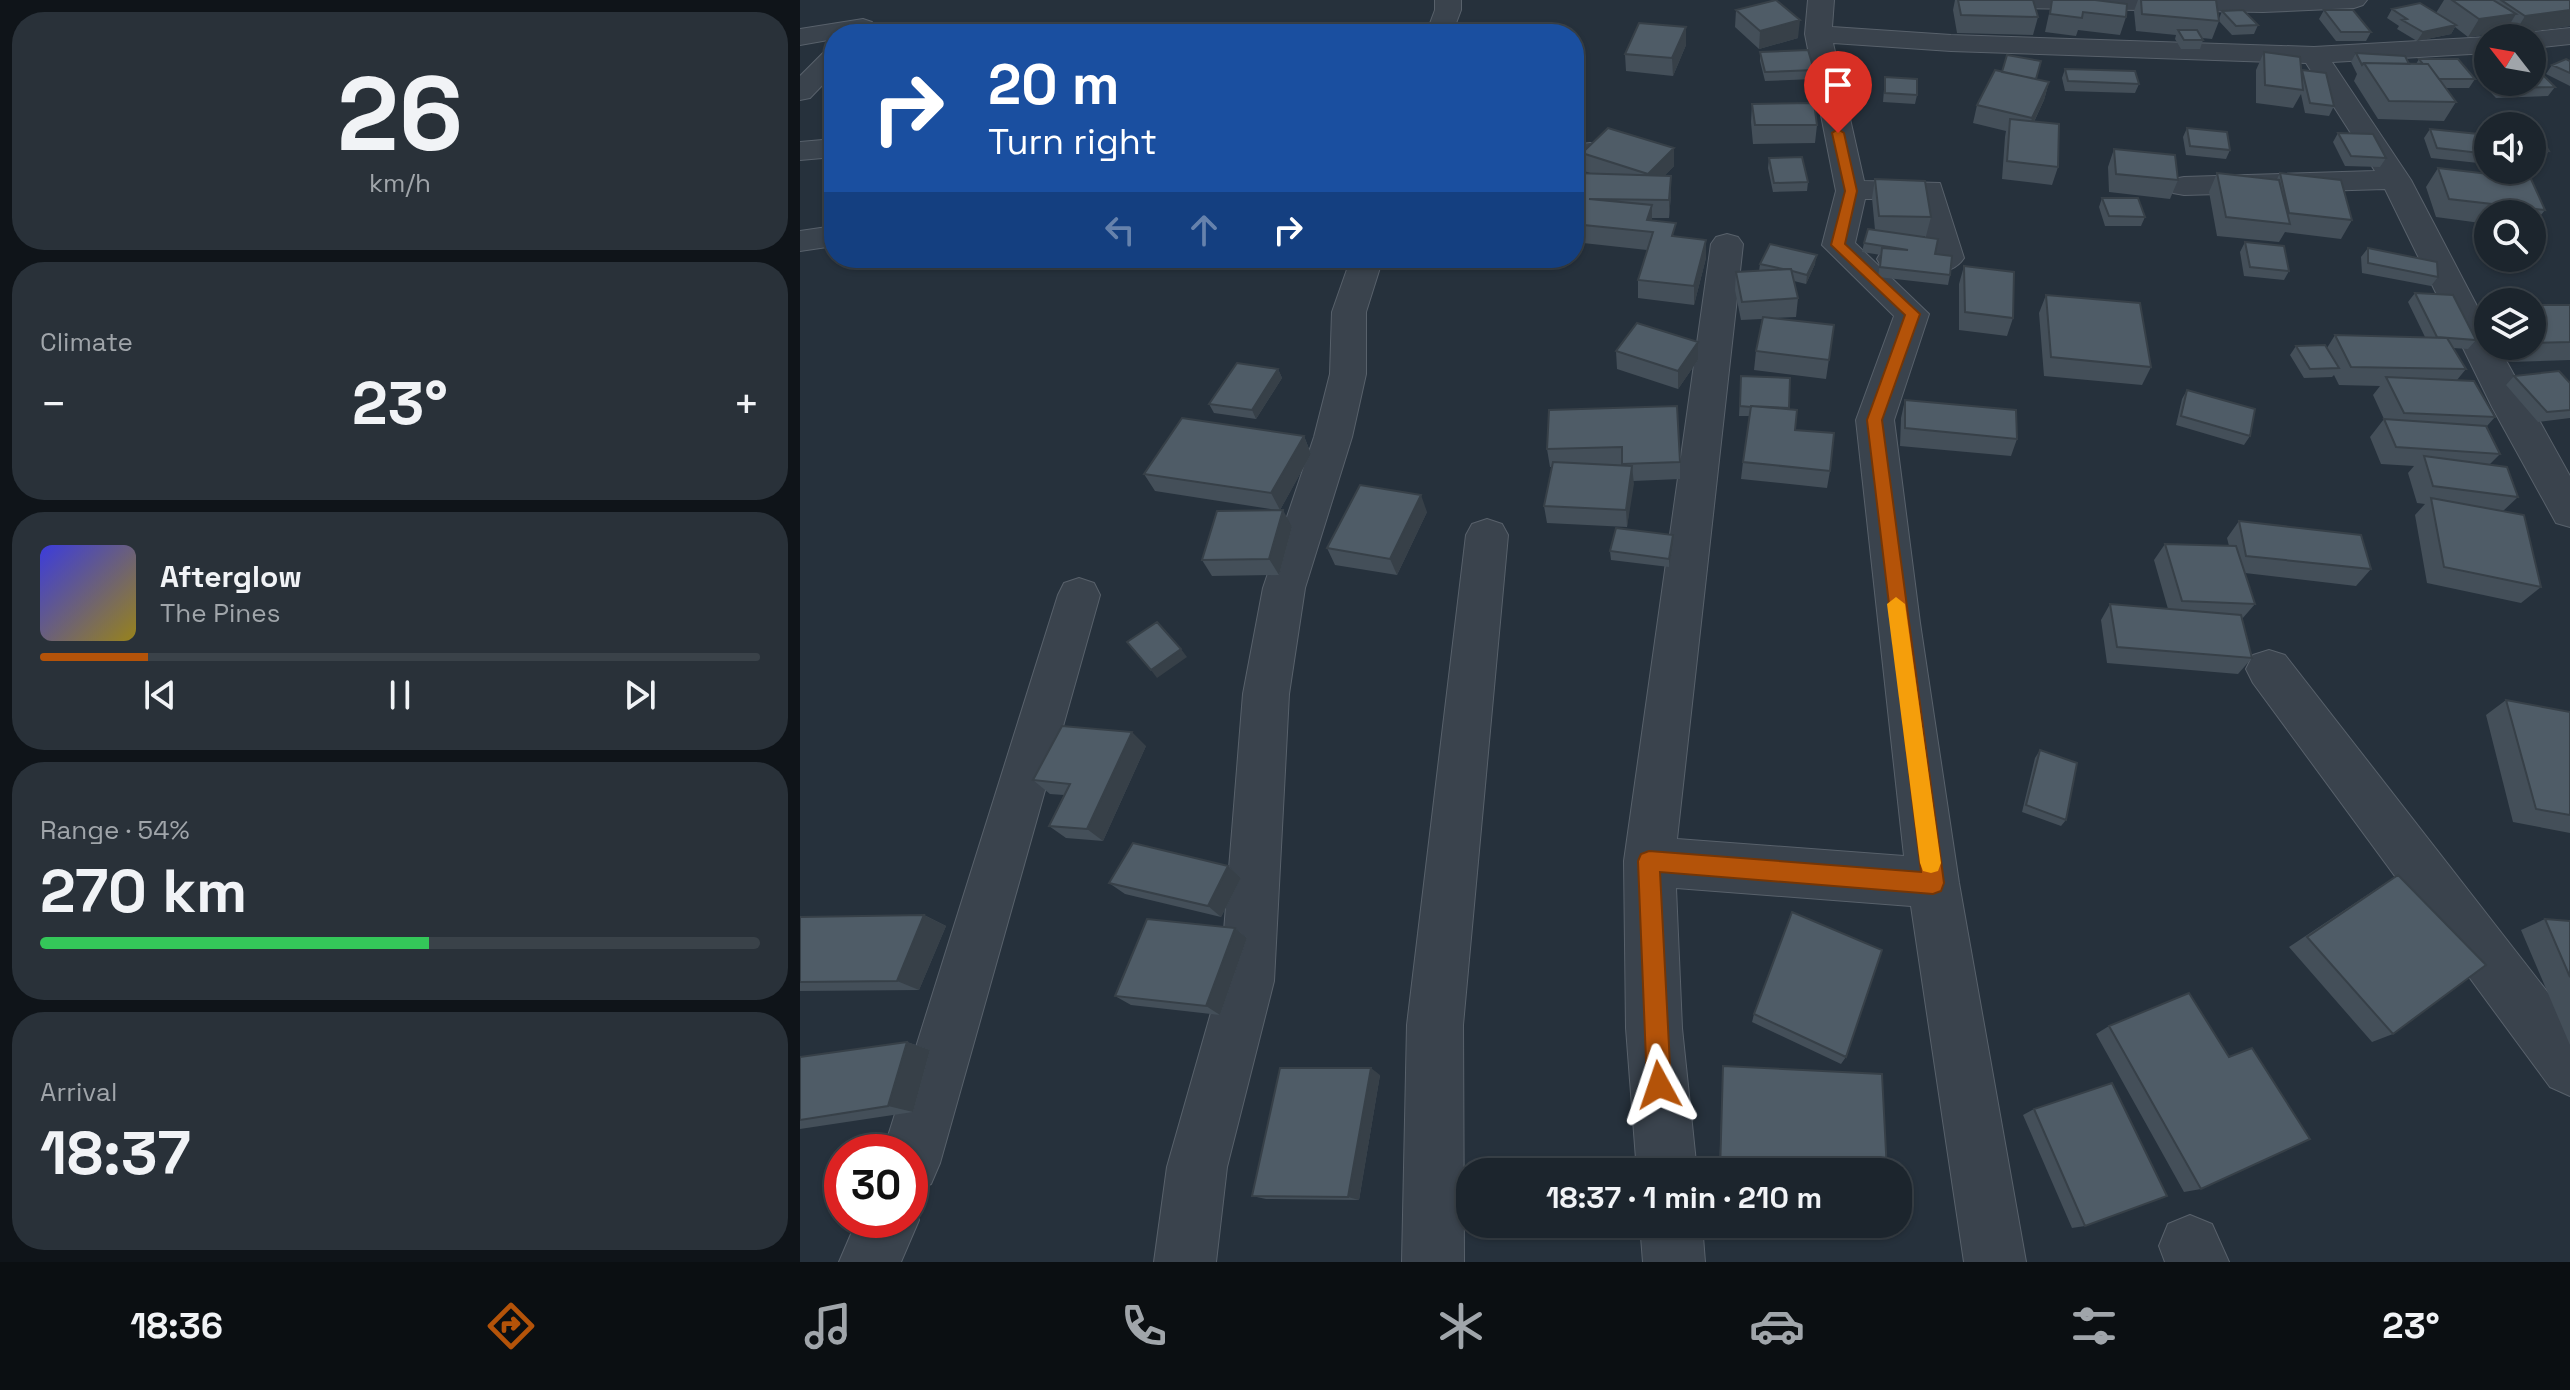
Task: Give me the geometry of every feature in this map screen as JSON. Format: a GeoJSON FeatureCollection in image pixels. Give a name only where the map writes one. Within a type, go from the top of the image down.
{"type":"FeatureCollection","features":[{"type":"Feature","properties":{"kind":"street"},"geometry":{"type":"LineString","coordinates":[[1443,24],[1448,0]]}},
{"type":"Feature","properties":{"kind":"street"},"geometry":{"type":"LineString","coordinates":[[1821,0],[1818,34],[1851,191],[1838,245],[1912,314],[1875,420],[1933,883],[1995,1262]]}},
{"type":"Feature","properties":{"kind":"street"},"geometry":{"type":"LineString","coordinates":[[2017,0],[2263,4],[2354,0]]}},
{"type":"Feature","properties":{"kind":"street"},"geometry":{"type":"LineString","coordinates":[[800,37],[824,32]]}},
{"type":"Feature","properties":{"kind":"street"},"geometry":{"type":"LineString","coordinates":[[1818,34],[1996,45],[2314,55],[2474,46]]}},
{"type":"Feature","properties":{"kind":"street"},"geometry":{"type":"LineString","coordinates":[[2546,39],[2570,36]]}},
{"type":"Feature","properties":{"kind":"street"},"geometry":{"type":"LineString","coordinates":[[2314,55],[2396,180],[2511,407],[2570,512]]}},
{"type":"Feature","properties":{"kind":"street"},"geometry":{"type":"LineString","coordinates":[[801,91],[824,67]]}},
{"type":"Feature","properties":{"kind":"street"},"geometry":{"type":"LineString","coordinates":[[801,91],[824,88]]}},
{"type":"Feature","properties":{"kind":"street"},"geometry":{"type":"LineString","coordinates":[[800,151],[824,149]]}},
{"type":"Feature","properties":{"kind":"street"},"geometry":{"type":"LineString","coordinates":[[2184,186],[2396,180]]}},
{"type":"Feature","properties":{"kind":"street"},"geometry":{"type":"LineString","coordinates":[[1851,191],[1929,190],[1948,258],[1934,263],[1851,257]]}},
{"type":"Feature","properties":{"kind":"street"},"geometry":{"type":"LineString","coordinates":[[800,241],[824,237]]}},
{"type":"Feature","properties":{"kind":"street"},"geometry":{"type":"LineString","coordinates":[[1666,1158],[1654,1028],[1649,861],[1727,244]]}},
{"type":"Feature","properties":{"kind":"street"},"geometry":{"type":"LineString","coordinates":[[1185,1262],[1197,1167],[1247,981],[1266,694],[1284,588],[1333,437],[1348,374],[1349,312],[1364,268]]}},
{"type":"Feature","properties":{"kind":"street"},"geometry":{"type":"LineString","coordinates":[[1433,1262],[1435,1025],[1487,535]]}},
{"type":"Feature","properties":{"kind":"street"},"geometry":{"type":"LineString","coordinates":[[919,1134],[1079,595]]}},
{"type":"Feature","properties":{"kind":"street"},"geometry":{"type":"LineString","coordinates":[[2269,669],[2570,1067]]}},
{"type":"Feature","properties":{"kind":"street"},"geometry":{"type":"LineString","coordinates":[[1649,861],[1933,883]]}},
{"type":"Feature","properties":{"kind":"street"},"geometry":{"type":"LineString","coordinates":[[870,1262],[880,1238]]}},
{"type":"Feature","properties":{"kind":"street"},"geometry":{"type":"LineString","coordinates":[[1672,1238],[1674,1262]]}},
{"type":"Feature","properties":{"kind":"building"},"geometry":{"type":"Polygon","coordinates":[[[1776,0],[1800,20],[1760,31],[1736,10],[1776,0]]]}},
{"type":"Feature","properties":{"kind":"building"},"geometry":{"type":"Polygon","coordinates":[[[1958,0],[2033,0],[2038,17],[1961,15],[1958,0]]]}},
{"type":"Feature","properties":{"kind":"building"},"geometry":{"type":"Polygon","coordinates":[[[2052,0],[2127,4],[2126,17],[2083,12],[2082,18],[2050,14],[2052,0]]]}},
{"type":"Feature","properties":{"kind":"building"},"geometry":{"type":"Polygon","coordinates":[[[2141,0],[2216,0],[2219,21],[2142,14],[2141,0]]]}},
{"type":"Feature","properties":{"kind":"building"},"geometry":{"type":"Polygon","coordinates":[[[2452,0],[2493,0],[2516,14],[2479,19],[2452,0]]]}},
{"type":"Feature","properties":{"kind":"building"},"geometry":{"type":"Polygon","coordinates":[[[2501,0],[2570,0],[2570,10],[2525,16],[2501,0]]]}},
{"type":"Feature","properties":{"kind":"building"},"geometry":{"type":"Polygon","coordinates":[[[2420,3],[2456,25],[2423,32],[2402,20],[2407,19],[2392,9],[2420,3]]]}},
{"type":"Feature","properties":{"kind":"building"},"geometry":{"type":"Polygon","coordinates":[[[2243,10],[2258,25],[2236,26],[2222,11],[2243,10]]]}},
{"type":"Feature","properties":{"kind":"building"},"geometry":{"type":"Polygon","coordinates":[[[2324,10],[2353,10],[2371,32],[2341,32],[2324,10]]]}},
{"type":"Feature","properties":{"kind":"building"},"geometry":{"type":"Polygon","coordinates":[[[1639,23],[1686,27],[1672,58],[1625,54],[1639,23]]]}},
{"type":"Feature","properties":{"kind":"building"},"geometry":{"type":"Polygon","coordinates":[[[2178,30],[2197,30],[2203,40],[2184,40],[2178,30]]]}},
{"type":"Feature","properties":{"kind":"building"},"geometry":{"type":"Polygon","coordinates":[[[1808,50],[1814,70],[1765,72],[1760,52],[1808,50]]]}},
{"type":"Feature","properties":{"kind":"building"},"geometry":{"type":"Polygon","coordinates":[[[2264,52],[2300,57],[2303,90],[2265,85],[2264,52]]]}},
{"type":"Feature","properties":{"kind":"building"},"geometry":{"type":"Polygon","coordinates":[[[2356,53],[2405,56],[2409,64],[2362,65],[2356,53]]]}},
{"type":"Feature","properties":{"kind":"building"},"geometry":{"type":"Polygon","coordinates":[[[2007,55],[2041,61],[2036,79],[2002,72],[2007,55]]]}},
{"type":"Feature","properties":{"kind":"building"},"geometry":{"type":"Polygon","coordinates":[[[2419,59],[2458,59],[2474,79],[2439,79],[2428,64],[2423,64],[2419,59]]]}},
{"type":"Feature","properties":{"kind":"building"},"geometry":{"type":"Polygon","coordinates":[[[2566,59],[2570,61],[2570,73],[2552,65],[2566,59]]]}},
{"type":"Feature","properties":{"kind":"building"},"geometry":{"type":"Polygon","coordinates":[[[2364,63],[2428,64],[2456,102],[2389,101],[2364,63]]]}},
{"type":"Feature","properties":{"kind":"building"},"geometry":{"type":"Polygon","coordinates":[[[2065,69],[2135,71],[2139,84],[2068,81],[2065,69]]]}},
{"type":"Feature","properties":{"kind":"building"},"geometry":{"type":"Polygon","coordinates":[[[1995,70],[2049,82],[2032,118],[1977,105],[1995,70]]]}},
{"type":"Feature","properties":{"kind":"building"},"geometry":{"type":"Polygon","coordinates":[[[2302,70],[2326,73],[2334,106],[2310,103],[2302,70]]]}},
{"type":"Feature","properties":{"kind":"building"},"geometry":{"type":"Polygon","coordinates":[[[1885,77],[1917,79],[1917,95],[1885,93],[1885,77]]]}},
{"type":"Feature","properties":{"kind":"building"},"geometry":{"type":"Polygon","coordinates":[[[2546,78],[2555,87],[2546,87],[2546,78]]]}},
{"type":"Feature","properties":{"kind":"building"},"geometry":{"type":"Polygon","coordinates":[[[1814,103],[1817,125],[1755,125],[1752,104],[1814,103]]]}},
{"type":"Feature","properties":{"kind":"building"},"geometry":{"type":"Polygon","coordinates":[[[2010,119],[2059,124],[2058,167],[2007,161],[2010,119]]]}},
{"type":"Feature","properties":{"kind":"building"},"geometry":{"type":"Polygon","coordinates":[[[1608,128],[1674,148],[1648,174],[1584,154],[1608,128]]]}},
{"type":"Feature","properties":{"kind":"building"},"geometry":{"type":"Polygon","coordinates":[[[2187,128],[2227,132],[2230,150],[2190,146],[2187,128]]]}},
{"type":"Feature","properties":{"kind":"building"},"geometry":{"type":"Polygon","coordinates":[[[2430,129],[2474,134],[2474,152],[2437,148],[2430,129]]]}},
{"type":"Feature","properties":{"kind":"building"},"geometry":{"type":"Polygon","coordinates":[[[2338,133],[2373,134],[2386,158],[2351,156],[2338,133]]]}},
{"type":"Feature","properties":{"kind":"building"},"geometry":{"type":"Polygon","coordinates":[[[2114,149],[2175,155],[2178,180],[2116,174],[2114,149]]]}},
{"type":"Feature","properties":{"kind":"building"},"geometry":{"type":"Polygon","coordinates":[[[1802,157],[1808,182],[1774,183],[1769,158],[1802,157]]]}},
{"type":"Feature","properties":{"kind":"building"},"geometry":{"type":"Polygon","coordinates":[[[2438,168],[2474,172],[2474,184],[2533,184],[2540,200],[2474,202],[2449,199],[2438,168]]]}},
{"type":"Feature","properties":{"kind":"building"},"geometry":{"type":"Polygon","coordinates":[[[1584,173],[1671,176],[1669,200],[1589,199],[1652,205],[1647,220],[1676,223],[1672,236],[1706,240],[1694,286],[1638,280],[1653,232],[1584,225],[1584,173]]]}},
{"type":"Feature","properties":{"kind":"building"},"geometry":{"type":"Polygon","coordinates":[[[2217,173],[2279,180],[2290,224],[2226,217],[2217,173]]]}},
{"type":"Feature","properties":{"kind":"building"},"geometry":{"type":"Polygon","coordinates":[[[2280,173],[2341,180],[2352,220],[2289,213],[2280,173]]]}},
{"type":"Feature","properties":{"kind":"building"},"geometry":{"type":"Polygon","coordinates":[[[1875,179],[1925,181],[1931,217],[1879,216],[1875,179]]]}},
{"type":"Feature","properties":{"kind":"building"},"geometry":{"type":"Polygon","coordinates":[[[2102,198],[2138,198],[2145,217],[2109,216],[2102,198]]]}},
{"type":"Feature","properties":{"kind":"building"},"geometry":{"type":"Polygon","coordinates":[[[1868,229],[1938,239],[1935,254],[1952,256],[1950,275],[1880,267],[1882,248],[1908,250],[1864,243],[1868,229]]]}},
{"type":"Feature","properties":{"kind":"building"},"geometry":{"type":"Polygon","coordinates":[[[2245,242],[2284,246],[2289,271],[2250,267],[2245,242]]]}},
{"type":"Feature","properties":{"kind":"building"},"geometry":{"type":"Polygon","coordinates":[[[1770,244],[1817,255],[1807,275],[1760,264],[1770,244]]]}},
{"type":"Feature","properties":{"kind":"building"},"geometry":{"type":"Polygon","coordinates":[[[2368,248],[2437,262],[2438,277],[2368,263],[2368,248]]]}},
{"type":"Feature","properties":{"kind":"building"},"geometry":{"type":"Polygon","coordinates":[[[1964,266],[2014,272],[2013,318],[1965,312],[1964,266]]]}},
{"type":"Feature","properties":{"kind":"building"},"geometry":{"type":"Polygon","coordinates":[[[1791,269],[1798,298],[1742,302],[1736,272],[1791,269]]]}},
{"type":"Feature","properties":{"kind":"building"},"geometry":{"type":"Polygon","coordinates":[[[2415,293],[2453,295],[2474,340],[2437,337],[2415,293]]]}},
{"type":"Feature","properties":{"kind":"building"},"geometry":{"type":"Polygon","coordinates":[[[2046,295],[2140,303],[2151,367],[2051,357],[2046,295]]]}},
{"type":"Feature","properties":{"kind":"building"},"geometry":{"type":"Polygon","coordinates":[[[2546,305],[2570,305],[2570,342],[2546,343],[2546,305]]]}},
{"type":"Feature","properties":{"kind":"building"},"geometry":{"type":"Polygon","coordinates":[[[1763,317],[1834,325],[1829,360],[1756,351],[1763,317]]]}},
{"type":"Feature","properties":{"kind":"building"},"geometry":{"type":"Polygon","coordinates":[[[1637,323],[1698,342],[1678,371],[1616,351],[1637,323]]]}},
{"type":"Feature","properties":{"kind":"building"},"geometry":{"type":"Polygon","coordinates":[[[2335,335],[2447,338],[2466,369],[2351,367],[2335,335]]]}},
{"type":"Feature","properties":{"kind":"building"},"geometry":{"type":"Polygon","coordinates":[[[2325,345],[2339,368],[2310,369],[2296,346],[2325,345]]]}},
{"type":"Feature","properties":{"kind":"building"},"geometry":{"type":"Polygon","coordinates":[[[1237,363],[1278,369],[1252,410],[1209,404],[1237,363]]]}},
{"type":"Feature","properties":{"kind":"building"},"geometry":{"type":"Polygon","coordinates":[[[2559,371],[2570,383],[2570,410],[2547,412],[2514,376],[2559,371]]]}},
{"type":"Feature","properties":{"kind":"building"},"geometry":{"type":"Polygon","coordinates":[[[1741,376],[1790,378],[1789,408],[1740,406],[1741,376]]]}},
{"type":"Feature","properties":{"kind":"building"},"geometry":{"type":"Polygon","coordinates":[[[2386,377],[2474,381],[2495,417],[2404,413],[2386,377]]]}},
{"type":"Feature","properties":{"kind":"building"},"geometry":{"type":"Polygon","coordinates":[[[2187,390],[2255,409],[2250,436],[2181,416],[2187,390]]]}},
{"type":"Feature","properties":{"kind":"building"},"geometry":{"type":"Polygon","coordinates":[[[1905,400],[2016,410],[2017,439],[1905,428],[1905,400]]]}},
{"type":"Feature","properties":{"kind":"building"},"geometry":{"type":"Polygon","coordinates":[[[1677,406],[1680,462],[1622,464],[1622,447],[1547,449],[1549,410],[1677,406]]]}},
{"type":"Feature","properties":{"kind":"building"},"geometry":{"type":"Polygon","coordinates":[[[1751,406],[1797,410],[1795,430],[1834,433],[1830,471],[1743,462],[1751,406]]]}},
{"type":"Feature","properties":{"kind":"building"},"geometry":{"type":"Polygon","coordinates":[[[1182,418],[1304,436],[1271,493],[1144,474],[1182,418]]]}},
{"type":"Feature","properties":{"kind":"building"},"geometry":{"type":"Polygon","coordinates":[[[2384,419],[2486,426],[2500,454],[2396,447],[2384,419]]]}},
{"type":"Feature","properties":{"kind":"building"},"geometry":{"type":"Polygon","coordinates":[[[2424,456],[2507,467],[2518,497],[2433,486],[2424,456]]]}},
{"type":"Feature","properties":{"kind":"building"},"geometry":{"type":"Polygon","coordinates":[[[1553,462],[1632,466],[1626,510],[1544,506],[1553,462]]]}},
{"type":"Feature","properties":{"kind":"building"},"geometry":{"type":"Polygon","coordinates":[[[1360,485],[1421,495],[1390,559],[1327,548],[1360,485]]]}},
{"type":"Feature","properties":{"kind":"building"},"geometry":{"type":"Polygon","coordinates":[[[2431,498],[2524,515],[2541,587],[2444,567],[2431,498]]]}},
{"type":"Feature","properties":{"kind":"building"},"geometry":{"type":"Polygon","coordinates":[[[1283,510],[1269,559],[1202,560],[1217,511],[1283,510]]]}},
{"type":"Feature","properties":{"kind":"building"},"geometry":{"type":"Polygon","coordinates":[[[2239,521],[2361,535],[2371,569],[2246,556],[2239,521]]]}},
{"type":"Feature","properties":{"kind":"building"},"geometry":{"type":"Polygon","coordinates":[[[1616,528],[1673,535],[1669,559],[1610,551],[1616,528]]]}},
{"type":"Feature","properties":{"kind":"building"},"geometry":{"type":"Polygon","coordinates":[[[2165,544],[2236,546],[2255,604],[2182,601],[2165,544]]]}},
{"type":"Feature","properties":{"kind":"building"},"geometry":{"type":"Polygon","coordinates":[[[2110,604],[2241,615],[2252,658],[2117,647],[2110,604]]]}},
{"type":"Feature","properties":{"kind":"building"},"geometry":{"type":"Polygon","coordinates":[[[1157,622],[1181,649],[1151,670],[1127,642],[1157,622]]]}},
{"type":"Feature","properties":{"kind":"building"},"geometry":{"type":"Polygon","coordinates":[[[2506,700],[2570,712],[2570,815],[2536,809],[2506,700]]]}},
{"type":"Feature","properties":{"kind":"building"},"geometry":{"type":"Polygon","coordinates":[[[1062,726],[1132,732],[1087,829],[1049,826],[1070,784],[1033,780],[1062,726]]]}},
{"type":"Feature","properties":{"kind":"building"},"geometry":{"type":"Polygon","coordinates":[[[2040,750],[2077,763],[2066,820],[2026,805],[2040,750]]]}},
{"type":"Feature","properties":{"kind":"building"},"geometry":{"type":"Polygon","coordinates":[[[1133,843],[1228,866],[1208,906],[1109,883],[1133,843]]]}},
{"type":"Feature","properties":{"kind":"building"},"geometry":{"type":"Polygon","coordinates":[[[2398,875],[2486,965],[2393,1034],[2307,937],[2398,875]]]}},
{"type":"Feature","properties":{"kind":"building"},"geometry":{"type":"Polygon","coordinates":[[[1792,912],[1882,950],[1846,1057],[1754,1014],[1792,912]]]}},
{"type":"Feature","properties":{"kind":"building"},"geometry":{"type":"Polygon","coordinates":[[[924,915],[897,981],[800,982],[800,917],[924,915]]]}},
{"type":"Feature","properties":{"kind":"building"},"geometry":{"type":"Polygon","coordinates":[[[1147,919],[1235,928],[1206,1006],[1115,996],[1147,919]]]}},
{"type":"Feature","properties":{"kind":"building"},"geometry":{"type":"Polygon","coordinates":[[[2545,919],[2570,921],[2570,977],[2545,919]]]}},
{"type":"Feature","properties":{"kind":"building"},"geometry":{"type":"Polygon","coordinates":[[[2189,993],[2229,1057],[2252,1048],[2310,1139],[2201,1189],[2109,1026],[2189,993]]]}},
{"type":"Feature","properties":{"kind":"building"},"geometry":{"type":"Polygon","coordinates":[[[907,1042],[888,1106],[800,1120],[800,1057],[907,1042]]]}},
{"type":"Feature","properties":{"kind":"building"},"geometry":{"type":"Polygon","coordinates":[[[1723,1066],[1882,1074],[1886,1158],[1720,1158],[1723,1066]]]}},
{"type":"Feature","properties":{"kind":"building"},"geometry":{"type":"Polygon","coordinates":[[[1280,1068],[1371,1068],[1348,1197],[1252,1196],[1280,1068]]]}},
{"type":"Feature","properties":{"kind":"building"},"geometry":{"type":"Polygon","coordinates":[[[2112,1083],[2167,1196],[2085,1226],[2034,1109],[2112,1083]]]}},
{"type":"Feature","properties":{"kind":"slow traffic"},"geometry":{"type":"LineString","coordinates":[[1896,604],[1931,863]]}},
{"type":"Feature","properties":{"kind":"route"},"geometry":{"type":"LineString","coordinates":[[1659,1085],[1654,1028],[1649,861],[1933,883],[1898,623],[1875,420],[1912,314],[1838,245],[1851,191],[1838,133]]}}]}
